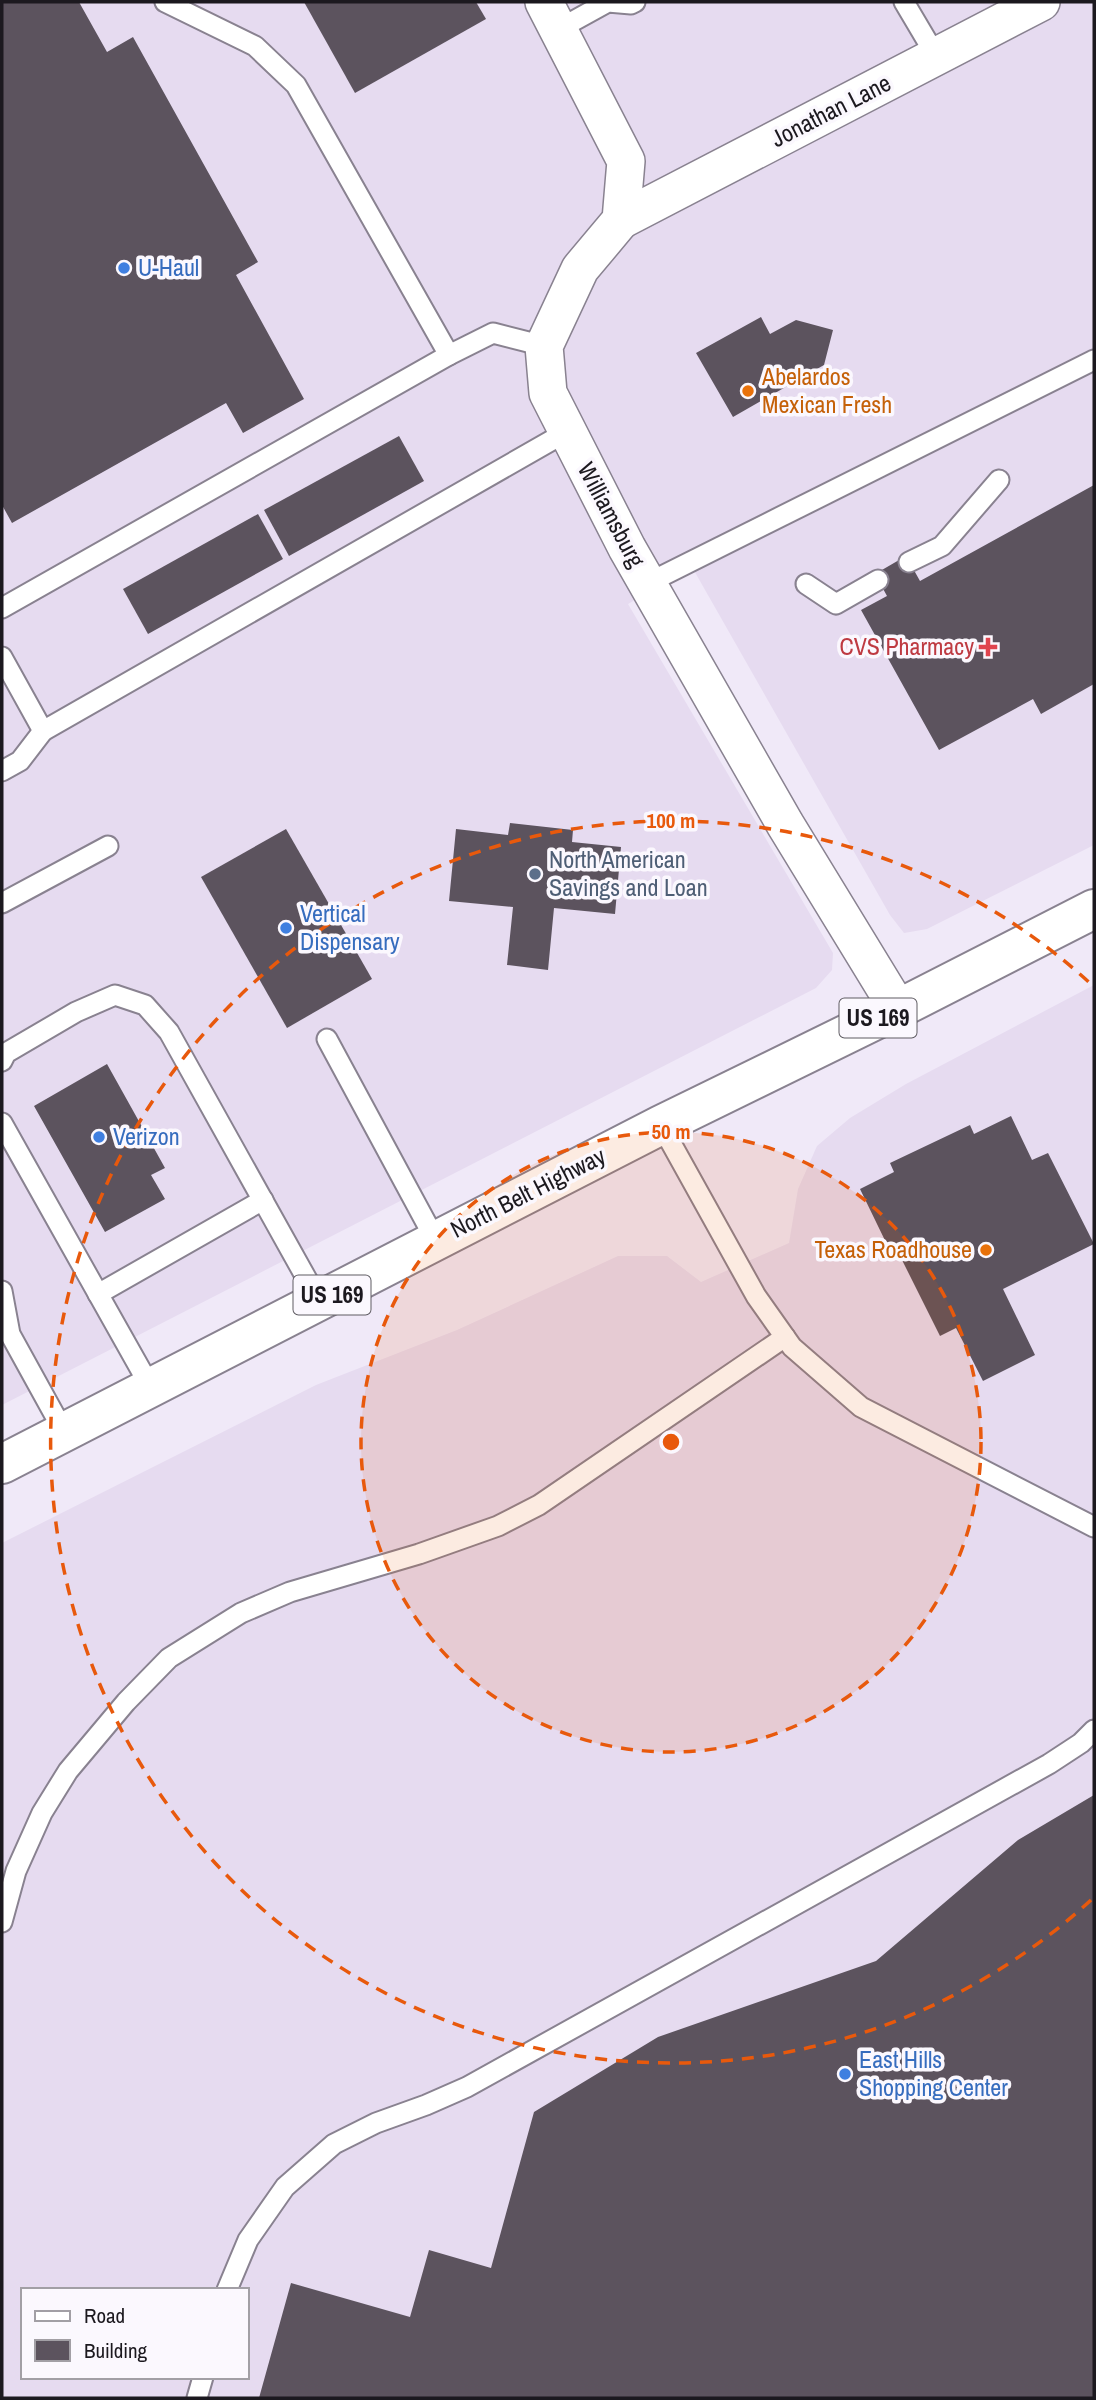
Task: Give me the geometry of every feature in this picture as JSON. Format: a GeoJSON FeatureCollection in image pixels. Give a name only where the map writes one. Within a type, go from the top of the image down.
{"type":"FeatureCollection","features":[{"type":"Feature","properties":{"kind":"main road","name":"North Belt Highway"},"geometry":{"type":"LineString","coordinates":[[2,1464],[661,1125],[1094,909]]}},
{"type":"Feature","properties":{"kind":"street","name":"Jonathan Lane"},"geometry":{"type":"LineString","coordinates":[[621,220],[1034,3]]}},
{"type":"Feature","properties":{"kind":"street"},"geometry":{"type":"LineString","coordinates":[[551,15],[626,161],[621,220]]}},
{"type":"Feature","properties":{"kind":"street","name":"Williamsburg"},"geometry":{"type":"LineString","coordinates":[[621,220],[580,269],[544,346],[548,393],[648,583],[785,824],[898,1009]]}},
{"type":"Feature","properties":{"kind":"lane"},"geometry":{"type":"LineString","coordinates":[[166,2],[255,46],[296,85],[449,355]]}},
{"type":"Feature","properties":{"kind":"lane"},"geometry":{"type":"LineString","coordinates":[[551,15],[609,2],[635,2]]}},
{"type":"Feature","properties":{"kind":"lane"},"geometry":{"type":"LineString","coordinates":[[904,2],[936,56]]}},
{"type":"Feature","properties":{"kind":"lane"},"geometry":{"type":"LineString","coordinates":[[2,608],[449,355],[494,333],[544,346]]}},
{"type":"Feature","properties":{"kind":"lane"},"geometry":{"type":"LineString","coordinates":[[648,583],[1094,360]]}},
{"type":"Feature","properties":{"kind":"lane"},"geometry":{"type":"LineString","coordinates":[[2,771],[20,761],[43,732],[568,431]]}},
{"type":"Feature","properties":{"kind":"lane"},"geometry":{"type":"LineString","coordinates":[[909,562],[942,546],[999,480]]}},
{"type":"Feature","properties":{"kind":"lane"},"geometry":{"type":"LineString","coordinates":[[806,584],[836,604],[878,580]]}},
{"type":"Feature","properties":{"kind":"lane"},"geometry":{"type":"LineString","coordinates":[[2,657],[43,732]]}},
{"type":"Feature","properties":{"kind":"lane"},"geometry":{"type":"LineString","coordinates":[[2,903],[108,846]]}},
{"type":"Feature","properties":{"kind":"lane"},"geometry":{"type":"LineString","coordinates":[[2,1060],[6,1053],[76,1012],[115,995],[145,1005],[169,1032],[319,1301]]}},
{"type":"Feature","properties":{"kind":"lane"},"geometry":{"type":"LineString","coordinates":[[327,1039],[436,1241]]}},
{"type":"Feature","properties":{"kind":"lane"},"geometry":{"type":"LineString","coordinates":[[2,1123],[151,1388]]}},
{"type":"Feature","properties":{"kind":"lane"},"geometry":{"type":"LineString","coordinates":[[661,1125],[756,1296],[792,1347],[861,1407],[1094,1527]]}},
{"type":"Feature","properties":{"kind":"lane"},"geometry":{"type":"LineString","coordinates":[[98,1294],[263,1200]]}},
{"type":"Feature","properties":{"kind":"lane"},"geometry":{"type":"LineString","coordinates":[[2,1291],[10,1334],[64,1432]]}},
{"type":"Feature","properties":{"kind":"lane"},"geometry":{"type":"LineString","coordinates":[[2,1922],[16,1871],[42,1813],[68,1771],[126,1702],[169,1658],[241,1613],[290,1592],[419,1554],[498,1526],[539,1505],[785,1336]]}},
{"type":"Feature","properties":{"kind":"lane"},"geometry":{"type":"LineString","coordinates":[[228,2288],[248,2240],[285,2187],[334,2144],[376,2123],[467,2087],[1049,1764],[1081,1743],[1094,1730]]}},
{"type":"Feature","properties":{"kind":"lane"},"geometry":{"type":"LineString","coordinates":[[197,2398],[202,2379]]}},
{"type":"Feature","properties":{"kind":"shaded area"},"geometry":{"type":"Polygon","coordinates":[[[2,2],[1094,2],[1094,845],[927,929],[904,933],[890,915],[692,567],[628,604],[833,953],[832,970],[816,988],[2,1405],[2,2]]]}},
{"type":"Feature","properties":{"kind":"shaded area","name":"East Hills Shopping Center"},"geometry":{"type":"Polygon","coordinates":[[[1094,985],[1094,2398],[2,2398],[2,1543],[316,1385],[457,1330],[618,1256],[667,1256],[701,1282],[789,1243],[798,1189],[817,1146],[850,1118],[906,1084],[1094,985]]]}},
{"type":"Feature","properties":{"kind":"building","name":"U-Haul"},"geometry":{"type":"Polygon","coordinates":[[[2,2],[79,2],[107,52],[133,37],[258,262],[236,275],[304,399],[243,433],[226,403],[12,523],[2,505],[2,2]]]}},
{"type":"Feature","properties":{"kind":"building"},"geometry":{"type":"Polygon","coordinates":[[[304,2],[476,2],[486,19],[355,93],[304,2]]]}},
{"type":"Feature","properties":{"kind":"building","name":"Abelardos Mexican Fresh"},"geometry":{"type":"Polygon","coordinates":[[[761,317],[770,334],[796,320],[833,330],[824,365],[733,417],[696,353],[761,317]]]}},
{"type":"Feature","properties":{"kind":"building"},"geometry":{"type":"Polygon","coordinates":[[[399,436],[424,481],[289,556],[264,510],[399,436]]]}},
{"type":"Feature","properties":{"kind":"building","name":"CVS Pharmacy"},"geometry":{"type":"Polygon","coordinates":[[[1094,485],[1094,684],[1041,714],[1033,699],[939,750],[861,610],[887,596],[875,574],[906,556],[920,581],[1094,485]]]}},
{"type":"Feature","properties":{"kind":"building"},"geometry":{"type":"Polygon","coordinates":[[[258,514],[283,559],[148,634],[123,589],[258,514]]]}},
{"type":"Feature","properties":{"kind":"building","name":"North American Savings and Loan"},"geometry":{"type":"Polygon","coordinates":[[[510,823],[573,830],[572,842],[621,847],[615,914],[554,908],[548,970],[507,965],[513,907],[449,901],[456,829],[508,835],[510,823]]]}},
{"type":"Feature","properties":{"kind":"building","name":"Vertical Dispensary"},"geometry":{"type":"Polygon","coordinates":[[[286,829],[372,979],[287,1028],[201,877],[286,829]]]}},
{"type":"Feature","properties":{"kind":"building","name":"Verizon"},"geometry":{"type":"Polygon","coordinates":[[[107,1064],[165,1168],[151,1175],[165,1199],[105,1232],[34,1106],[107,1064]]]}},
{"type":"Feature","properties":{"kind":"building","name":"Texas Roadhouse"},"geometry":{"type":"Polygon","coordinates":[[[1011,1116],[1032,1160],[1048,1153],[1094,1244],[1003,1289],[1035,1355],[983,1381],[956,1328],[940,1336],[900,1256],[894,1259],[860,1189],[894,1172],[890,1163],[970,1125],[974,1134],[1011,1116]]]}},
{"type":"Feature","properties":{"kind":"building","name":"East Hills Shopping Center"},"geometry":{"type":"Polygon","coordinates":[[[1094,1795],[1094,2398],[259,2398],[291,2283],[410,2317],[429,2250],[491,2268],[534,2112],[658,2037],[876,1961],[1018,1840],[1094,1795]]]}},
{"type":"Feature","properties":{"kind":"place","name":"U-Haul"},"geometry":{"type":"Point","coordinates":[124,268]}},
{"type":"Feature","properties":{"kind":"place","name":"Abelardos Mexican Fresh"},"geometry":{"type":"Point","coordinates":[748,391]}},
{"type":"Feature","properties":{"kind":"place","name":"CVS Pharmacy"},"geometry":{"type":"Point","coordinates":[988,647]}},
{"type":"Feature","properties":{"kind":"place","name":"North American Savings and Loan"},"geometry":{"type":"Point","coordinates":[535,874]}},
{"type":"Feature","properties":{"kind":"place","name":"Vertical Dispensary"},"geometry":{"type":"Point","coordinates":[286,928]}},
{"type":"Feature","properties":{"kind":"place","name":"Verizon"},"geometry":{"type":"Point","coordinates":[99,1137]}},
{"type":"Feature","properties":{"kind":"place","name":"Texas Roadhouse"},"geometry":{"type":"Point","coordinates":[986,1250]}},
{"type":"Feature","properties":{"kind":"place","name":"East Hills Shopping Center"},"geometry":{"type":"Point","coordinates":[845,2074]}}]}
